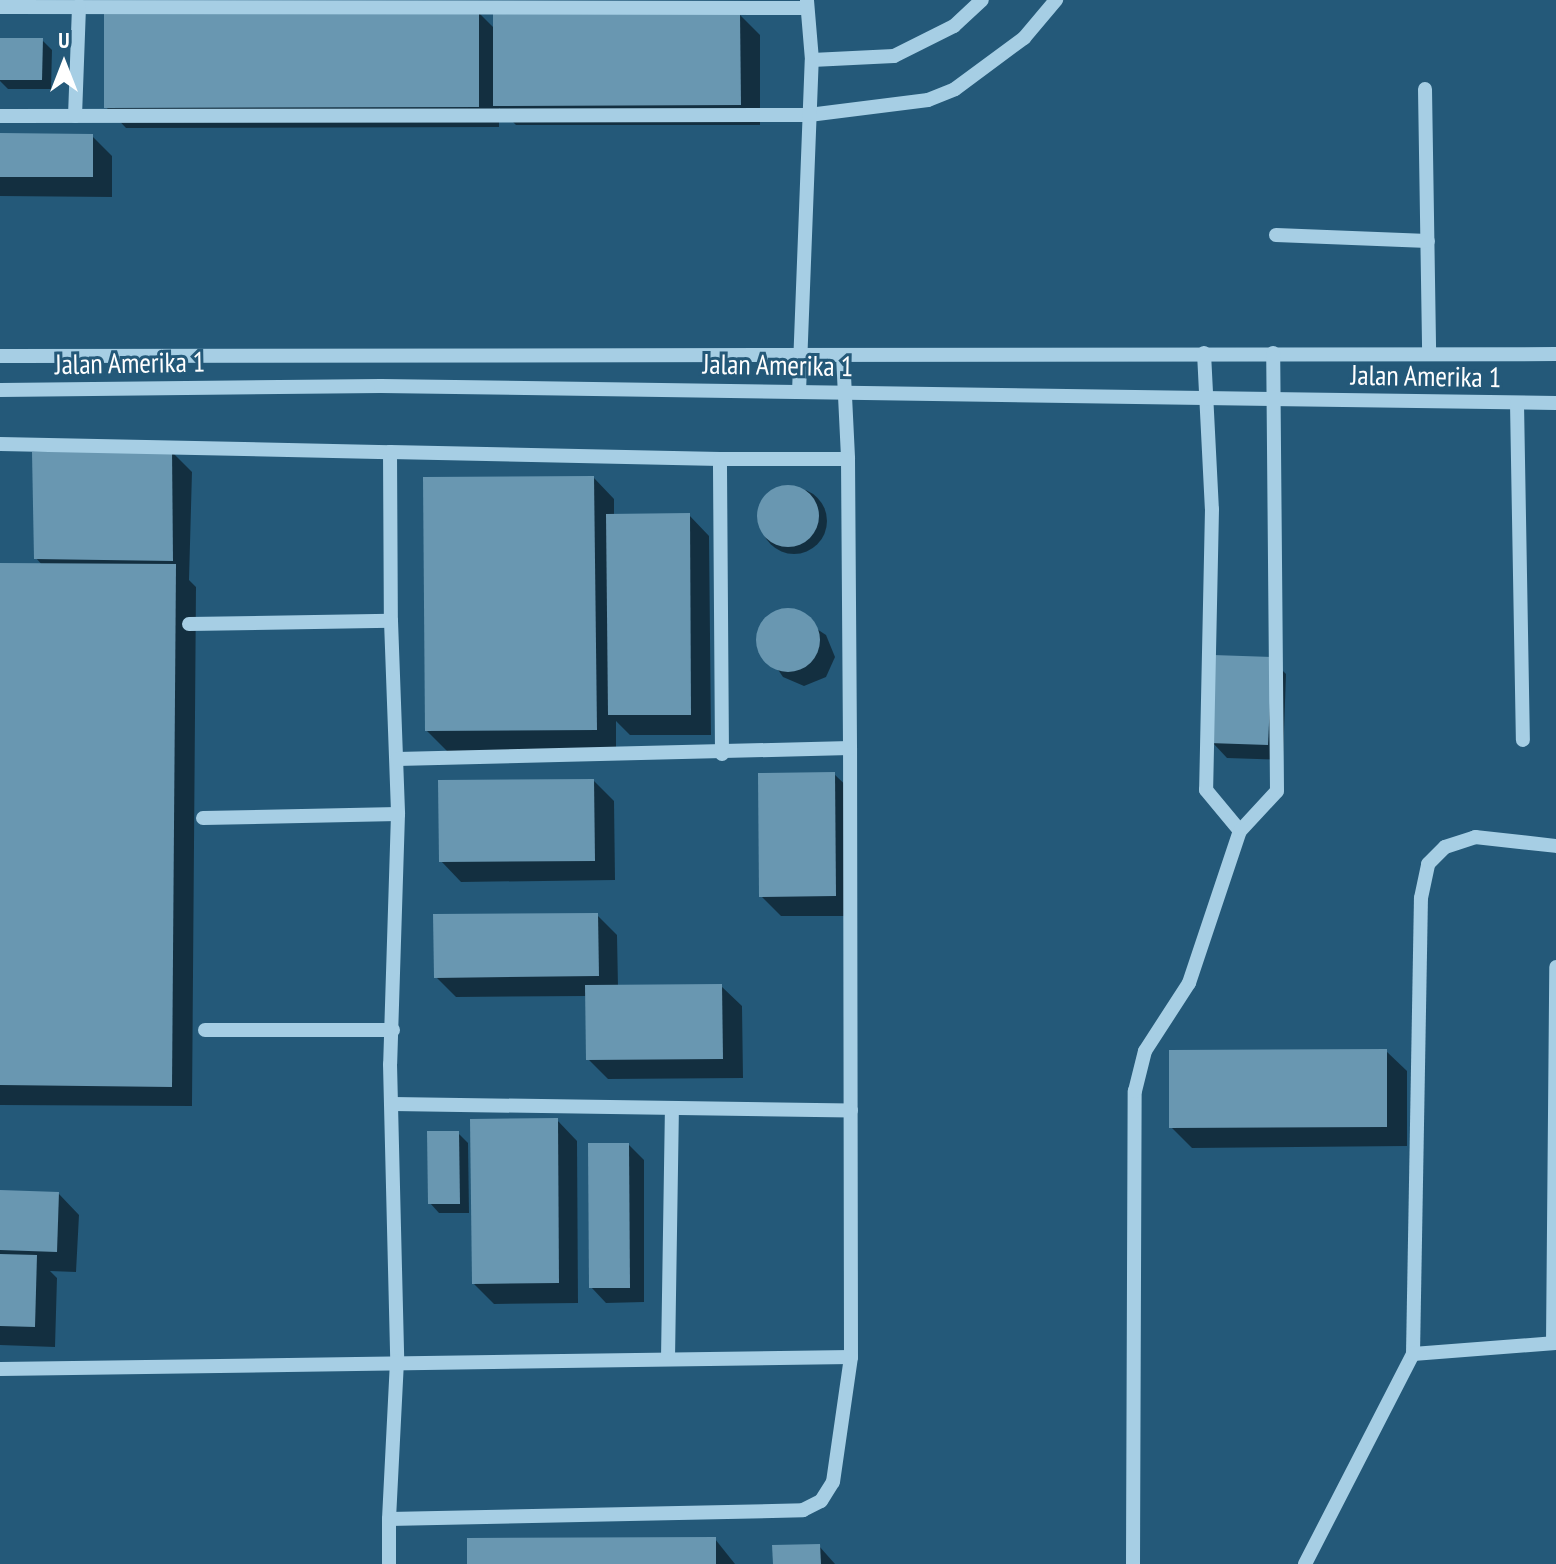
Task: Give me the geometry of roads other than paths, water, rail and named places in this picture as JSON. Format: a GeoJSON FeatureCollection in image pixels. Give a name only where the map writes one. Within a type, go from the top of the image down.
{"type":"FeatureCollection","features":[{"type":"Feature","properties":{"kind":"lane"},"geometry":{"type":"LineString","coordinates":[[812,60],[894,56],[954,26],[982,0]]}},
{"type":"Feature","properties":{"kind":"lane"},"geometry":{"type":"LineString","coordinates":[[0,116],[809,115],[928,100],[955,89],[1024,38],[1056,0]]}},
{"type":"Feature","properties":{"kind":"lane"},"geometry":{"type":"LineString","coordinates":[[0,7],[807,4],[812,60],[799,392]]}},
{"type":"Feature","properties":{"kind":"lane"},"geometry":{"type":"LineString","coordinates":[[75,116],[79,6]]}},
{"type":"Feature","properties":{"kind":"lane"},"geometry":{"type":"LineString","coordinates":[[1425,89],[1429,353]]}},
{"type":"Feature","properties":{"kind":"lane"},"geometry":{"type":"LineString","coordinates":[[1276,235],[1428,241]]}},
{"type":"Feature","properties":{"kind":"lane"},"geometry":{"type":"LineString","coordinates":[[1204,353],[1212,509],[1206,790],[1240,831]]}},
{"type":"Feature","properties":{"kind":"lane"},"geometry":{"type":"LineString","coordinates":[[1133,1564],[1135,1091],[1145,1051],[1189,983],[1240,831],[1277,791],[1273,353]]}},
{"type":"Feature","properties":{"kind":"lane","name":"Jalan Amerika 1"},"geometry":{"type":"LineString","coordinates":[[0,356],[1556,354]]}},
{"type":"Feature","properties":{"kind":"lane"},"geometry":{"type":"LineString","coordinates":[[389,1519],[803,1510],[821,1501],[833,1482],[851,1357],[848,459],[841,392],[843,355]]}},
{"type":"Feature","properties":{"kind":"lane","name":"Jalan Amerika 1"},"geometry":{"type":"LineString","coordinates":[[0,390],[841,392],[1556,403]]}},
{"type":"Feature","properties":{"kind":"lane"},"geometry":{"type":"LineString","coordinates":[[1517,403],[1523,740]]}},
{"type":"Feature","properties":{"kind":"lane"},"geometry":{"type":"LineString","coordinates":[[0,444],[848,459]]}},
{"type":"Feature","properties":{"kind":"lane"},"geometry":{"type":"LineString","coordinates":[[389,1564],[397,1361],[393,1030],[398,814],[391,621],[390,452]]}},
{"type":"Feature","properties":{"kind":"lane"},"geometry":{"type":"LineString","coordinates":[[720,459],[722,754]]}},
{"type":"Feature","properties":{"kind":"lane"},"geometry":{"type":"LineString","coordinates":[[189,624],[391,621]]}},
{"type":"Feature","properties":{"kind":"lane"},"geometry":{"type":"LineString","coordinates":[[397,759],[722,754],[850,748]]}},
{"type":"Feature","properties":{"kind":"lane"},"geometry":{"type":"LineString","coordinates":[[203,818],[398,814]]}},
{"type":"Feature","properties":{"kind":"lane"},"geometry":{"type":"LineString","coordinates":[[1305,1564],[1413,1354],[1421,898],[1428,864],[1445,847],[1475,837],[1556,846]]}},
{"type":"Feature","properties":{"kind":"lane"},"geometry":{"type":"LineString","coordinates":[[1413,1354],[1555,1343],[1556,967]]}},
{"type":"Feature","properties":{"kind":"lane"},"geometry":{"type":"LineString","coordinates":[[205,1030],[393,1030]]}},
{"type":"Feature","properties":{"kind":"lane"},"geometry":{"type":"LineString","coordinates":[[393,1104],[672,1112],[851,1110]]}},
{"type":"Feature","properties":{"kind":"lane"},"geometry":{"type":"LineString","coordinates":[[668,1359],[672,1112]]}},
{"type":"Feature","properties":{"kind":"lane"},"geometry":{"type":"LineString","coordinates":[[0,1369],[397,1361],[851,1357]]}}]}
